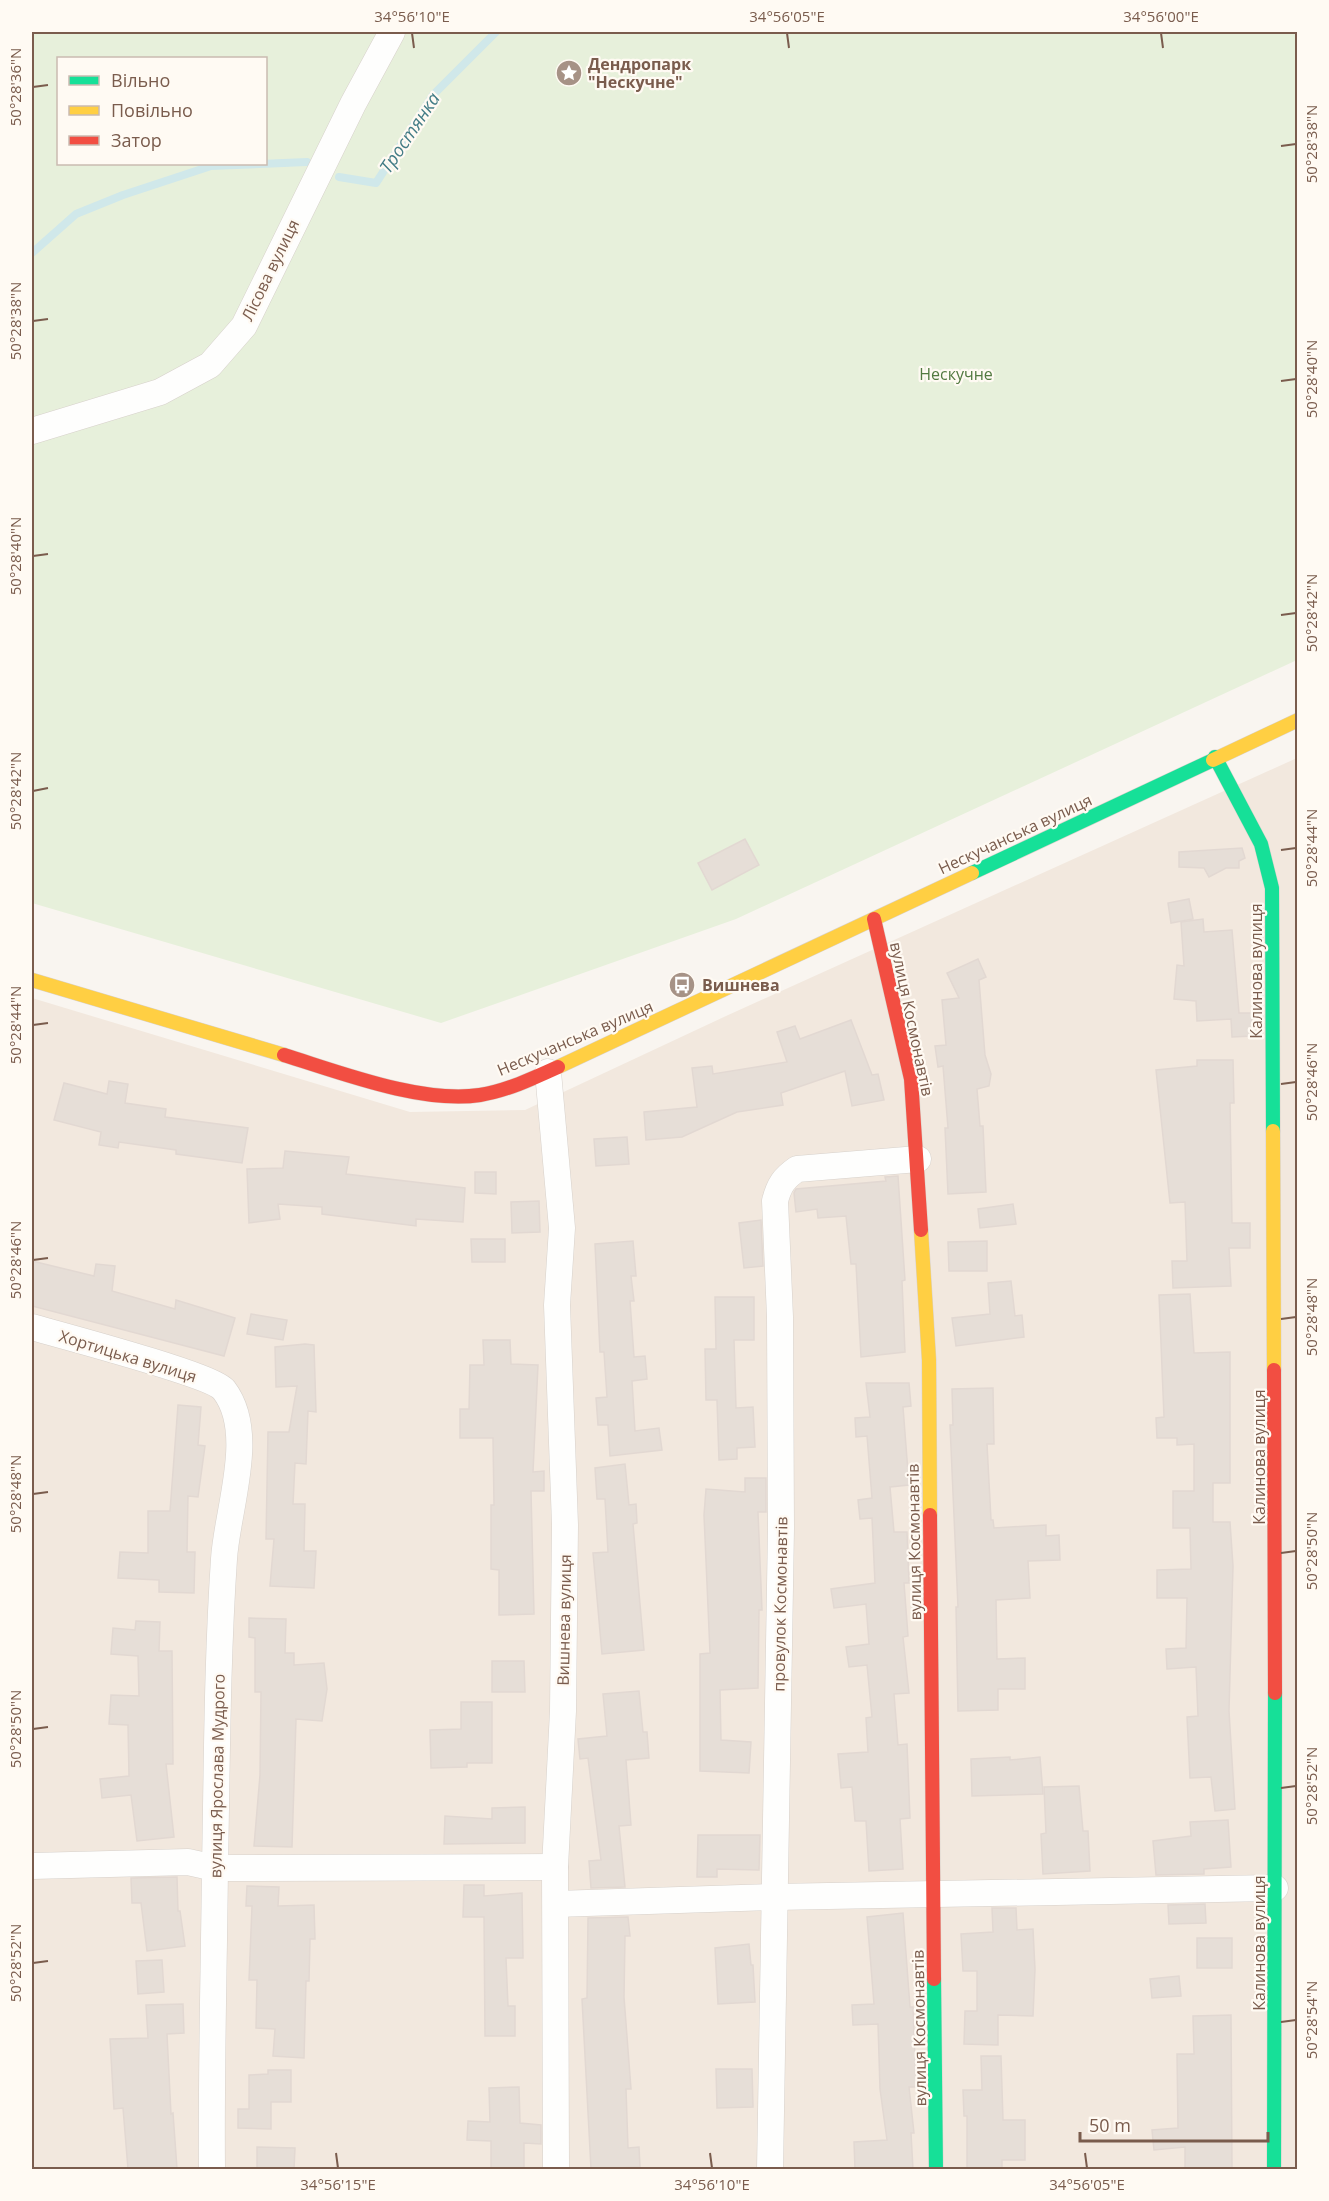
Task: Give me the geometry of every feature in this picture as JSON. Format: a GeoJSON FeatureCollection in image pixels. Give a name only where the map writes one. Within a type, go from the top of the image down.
{"type":"FeatureCollection","features":[{"type":"Feature","properties":{"kind":"street","name":"Лісова вулиця"},"geometry":{"type":"LineString","coordinates":[[32,431],[160,392],[210,365],[243,326],[353,104],[392,32]]}},
{"type":"Feature","properties":{"kind":"street","name":"Нескучанська вулиця"},"geometry":{"type":"LineString","coordinates":[[32,980],[376,1083],[441,1095],[480,1095],[548,1072],[1298,720]]}},
{"type":"Feature","properties":{"kind":"street","name":"Калинова вулиця"},"geometry":{"type":"LineString","coordinates":[[1215,757],[1262,844],[1272,888],[1274,2169]]}},
{"type":"Feature","properties":{"kind":"street","name":"вулиця Космонавтів"},"geometry":{"type":"LineString","coordinates":[[874,919],[911,1079],[918,1159],[929,1360],[936,2169]]}},
{"type":"Feature","properties":{"kind":"street","name":"Вишнева вулиця"},"geometry":{"type":"LineString","coordinates":[[548,1072],[562,1228],[557,1305],[565,1525],[563,1676],[555,1867],[556,2169]]}},
{"type":"Feature","properties":{"kind":"street","name":"провулок Космонавтів"},"geometry":{"type":"LineString","coordinates":[[770,2169],[782,1528],[780,1317],[775,1201],[782,1182],[797,1169],[918,1159]]}},
{"type":"Feature","properties":{"kind":"street","name":"Хортицька вулиця"},"geometry":{"type":"LineString","coordinates":[[32,1327],[190,1372],[223,1387]]}},
{"type":"Feature","properties":{"kind":"street","name":"вулиця Ярослава Мудрого"},"geometry":{"type":"LineString","coordinates":[[212,2169],[211,2067],[216,1728],[224,1556],[236,1481],[239,1439],[235,1409],[223,1387]]}},
{"type":"Feature","properties":{"kind":"street"},"geometry":{"type":"LineString","coordinates":[[32,1866],[188,1862],[215,1868],[555,1867]]}},
{"type":"Feature","properties":{"kind":"street"},"geometry":{"type":"LineString","coordinates":[[556,1904],[774,1897],[1275,1888]]}},
{"type":"Feature","properties":{"kind":"shaded area"},"geometry":{"type":"Polygon","coordinates":[[[1297,758],[1297,2169],[32,2169],[32,998],[410,1112],[525,1110],[726,1016],[1297,758]]]}},
{"type":"Feature","properties":{"kind":"green space","name":"Нескучне"},"geometry":{"type":"Polygon","coordinates":[[[32,32],[1297,32],[1297,660],[736,919],[441,1023],[32,903],[32,32]]]}},
{"type":"Feature","properties":{"kind":"building"},"geometry":{"type":"Polygon","coordinates":[[[745,839],[759,865],[712,890],[698,863],[745,839]]]}},
{"type":"Feature","properties":{"kind":"building"},"geometry":{"type":"Polygon","coordinates":[[[1242,848],[1245,858],[1239,861],[1239,868],[1226,868],[1209,877],[1204,868],[1179,867],[1179,852],[1242,848]]]}},
{"type":"Feature","properties":{"kind":"building"},"geometry":{"type":"Polygon","coordinates":[[[1189,899],[1193,919],[1171,923],[1168,903],[1189,899]]]}},
{"type":"Feature","properties":{"kind":"building"},"geometry":{"type":"Polygon","coordinates":[[[1203,919],[1204,932],[1232,930],[1239,1013],[1252,1013],[1253,1036],[1232,1037],[1231,1019],[1197,1021],[1196,1001],[1174,999],[1177,965],[1184,966],[1181,922],[1203,919]]]}},
{"type":"Feature","properties":{"kind":"building"},"geometry":{"type":"Polygon","coordinates":[[[978,959],[986,977],[979,980],[985,1055],[991,1074],[989,1086],[977,1089],[980,1126],[983,1126],[986,1192],[948,1194],[945,1128],[948,1128],[943,1066],[938,1067],[935,1046],[946,1045],[942,1000],[959,998],[947,973],[978,959]]]}},
{"type":"Feature","properties":{"kind":"building"},"geometry":{"type":"Polygon","coordinates":[[[851,1020],[872,1075],[878,1074],[884,1100],[852,1106],[845,1071],[781,1093],[783,1105],[737,1112],[682,1137],[646,1140],[644,1112],[697,1107],[692,1068],[712,1066],[713,1074],[787,1062],[777,1032],[795,1026],[800,1039],[851,1020]]]}},
{"type":"Feature","properties":{"kind":"building"},"geometry":{"type":"Polygon","coordinates":[[[1197,1060],[1233,1060],[1234,1103],[1230,1103],[1232,1223],[1250,1223],[1250,1248],[1229,1248],[1231,1286],[1173,1288],[1172,1261],[1187,1261],[1185,1202],[1170,1203],[1156,1070],[1197,1066],[1197,1060]]]}},
{"type":"Feature","properties":{"kind":"building"},"geometry":{"type":"Polygon","coordinates":[[[109,1081],[128,1084],[125,1103],[166,1109],[165,1117],[248,1128],[242,1163],[176,1154],[176,1150],[119,1142],[118,1148],[99,1145],[101,1132],[54,1120],[64,1083],[107,1094],[109,1081]]]}},
{"type":"Feature","properties":{"kind":"building"},"geometry":{"type":"Polygon","coordinates":[[[627,1137],[629,1164],[596,1166],[594,1139],[627,1137]]]}},
{"type":"Feature","properties":{"kind":"building"},"geometry":{"type":"Polygon","coordinates":[[[285,1151],[349,1157],[346,1174],[465,1188],[463,1222],[416,1219],[416,1226],[322,1214],[322,1207],[278,1204],[280,1219],[249,1223],[247,1169],[283,1168],[285,1151]]]}},
{"type":"Feature","properties":{"kind":"building"},"geometry":{"type":"Polygon","coordinates":[[[475,1172],[496,1172],[496,1194],[475,1193],[475,1172]]]}},
{"type":"Feature","properties":{"kind":"building"},"geometry":{"type":"Polygon","coordinates":[[[898,1176],[905,1280],[902,1281],[905,1352],[861,1357],[856,1264],[851,1264],[846,1216],[818,1218],[817,1209],[796,1212],[794,1193],[796,1189],[886,1181],[885,1177],[898,1176]]]}},
{"type":"Feature","properties":{"kind":"building"},"geometry":{"type":"Polygon","coordinates":[[[539,1201],[540,1232],[512,1233],[511,1202],[539,1201]]]}},
{"type":"Feature","properties":{"kind":"building"},"geometry":{"type":"Polygon","coordinates":[[[1013,1204],[1016,1224],[980,1228],[978,1209],[1013,1204]]]}},
{"type":"Feature","properties":{"kind":"building"},"geometry":{"type":"Polygon","coordinates":[[[761,1220],[763,1266],[744,1268],[739,1223],[761,1220]]]}},
{"type":"Feature","properties":{"kind":"building"},"geometry":{"type":"Polygon","coordinates":[[[471,1239],[505,1239],[505,1262],[472,1262],[471,1239]]]}},
{"type":"Feature","properties":{"kind":"building"},"geometry":{"type":"Polygon","coordinates":[[[633,1241],[636,1276],[631,1276],[634,1301],[630,1301],[634,1357],[645,1356],[647,1379],[632,1381],[635,1431],[659,1428],[662,1450],[610,1456],[608,1425],[598,1425],[596,1398],[607,1397],[604,1352],[600,1352],[595,1244],[633,1241]]]}},
{"type":"Feature","properties":{"kind":"building"},"geometry":{"type":"Polygon","coordinates":[[[987,1241],[987,1271],[949,1271],[948,1242],[987,1241]]]}},
{"type":"Feature","properties":{"kind":"building"},"geometry":{"type":"Polygon","coordinates":[[[32,1261],[94,1276],[96,1264],[115,1266],[112,1291],[175,1309],[176,1300],[235,1318],[224,1356],[32,1306],[32,1261]]]}},
{"type":"Feature","properties":{"kind":"building"},"geometry":{"type":"Polygon","coordinates":[[[1011,1281],[1015,1316],[1022,1315],[1024,1337],[956,1346],[952,1318],[990,1314],[988,1283],[1011,1281]]]}},
{"type":"Feature","properties":{"kind":"building"},"geometry":{"type":"Polygon","coordinates":[[[1190,1294],[1194,1353],[1230,1352],[1230,1483],[1213,1483],[1213,1522],[1230,1522],[1233,1566],[1229,1711],[1235,1809],[1215,1811],[1211,1777],[1190,1778],[1187,1717],[1198,1716],[1196,1667],[1167,1669],[1166,1649],[1186,1648],[1187,1598],[1157,1598],[1157,1570],[1191,1569],[1190,1528],[1173,1528],[1173,1491],[1194,1491],[1194,1444],[1177,1445],[1177,1438],[1157,1438],[1156,1418],[1164,1417],[1159,1295],[1190,1294]]]}},
{"type":"Feature","properties":{"kind":"building"},"geometry":{"type":"Polygon","coordinates":[[[715,1297],[754,1297],[754,1340],[734,1340],[736,1408],[753,1407],[755,1447],[737,1448],[737,1459],[719,1460],[717,1400],[706,1400],[705,1349],[716,1349],[715,1297]]]}},
{"type":"Feature","properties":{"kind":"building"},"geometry":{"type":"Polygon","coordinates":[[[251,1314],[287,1320],[283,1340],[247,1334],[251,1314]]]}},
{"type":"Feature","properties":{"kind":"building"},"geometry":{"type":"Polygon","coordinates":[[[483,1340],[510,1340],[511,1364],[538,1365],[533,1472],[544,1471],[544,1491],[531,1491],[534,1614],[499,1615],[499,1570],[491,1569],[491,1505],[494,1505],[493,1438],[460,1438],[460,1409],[469,1409],[470,1365],[484,1365],[483,1340]]]}},
{"type":"Feature","properties":{"kind":"building"},"geometry":{"type":"Polygon","coordinates":[[[314,1345],[316,1412],[308,1411],[306,1464],[295,1463],[293,1504],[305,1504],[304,1551],[316,1551],[314,1588],[270,1586],[274,1539],[266,1539],[268,1432],[289,1432],[297,1386],[276,1387],[275,1347],[314,1345]]]}},
{"type":"Feature","properties":{"kind":"building"},"geometry":{"type":"Polygon","coordinates":[[[866,1383],[909,1383],[911,1406],[903,1407],[909,1485],[890,1487],[894,1532],[907,1532],[909,1583],[904,1583],[908,1636],[903,1637],[909,1693],[894,1694],[898,1745],[907,1744],[910,1818],[900,1819],[903,1869],[869,1871],[866,1821],[855,1821],[852,1787],[841,1788],[838,1754],[868,1752],[866,1718],[872,1717],[867,1665],[849,1667],[846,1647],[869,1644],[866,1604],[834,1608],[831,1589],[875,1583],[872,1518],[860,1519],[858,1500],[872,1498],[867,1436],[856,1437],[855,1418],[870,1417],[866,1383]]]}},
{"type":"Feature","properties":{"kind":"building"},"geometry":{"type":"Polygon","coordinates":[[[993,1388],[994,1444],[987,1444],[991,1520],[993,1520],[994,1528],[1046,1525],[1046,1536],[1059,1535],[1060,1560],[1028,1561],[1030,1598],[996,1600],[997,1659],[1025,1658],[1025,1689],[998,1689],[998,1710],[958,1711],[956,1607],[958,1607],[950,1425],[953,1425],[952,1389],[993,1388]]]}},
{"type":"Feature","properties":{"kind":"building"},"geometry":{"type":"Polygon","coordinates":[[[178,1405],[201,1407],[198,1445],[205,1446],[198,1497],[188,1496],[187,1552],[195,1552],[194,1593],[159,1592],[159,1580],[118,1578],[120,1552],[148,1553],[148,1511],[170,1511],[178,1405]]]}},
{"type":"Feature","properties":{"kind":"building"},"geometry":{"type":"Polygon","coordinates":[[[625,1464],[629,1505],[636,1504],[637,1523],[633,1524],[644,1650],[602,1654],[593,1553],[608,1552],[605,1499],[597,1499],[595,1468],[625,1464]]]}},
{"type":"Feature","properties":{"kind":"building"},"geometry":{"type":"Polygon","coordinates":[[[745,1478],[766,1478],[766,1512],[758,1512],[762,1610],[759,1610],[758,1688],[720,1690],[721,1740],[751,1742],[749,1773],[700,1771],[700,1654],[710,1653],[704,1515],[706,1489],[745,1492],[745,1478]]]}},
{"type":"Feature","properties":{"kind":"building"},"geometry":{"type":"Polygon","coordinates":[[[249,1618],[286,1619],[285,1653],[294,1653],[294,1665],[324,1663],[327,1689],[322,1721],[296,1719],[292,1847],[254,1846],[260,1775],[261,1692],[255,1692],[255,1638],[249,1637],[249,1618]]]}},
{"type":"Feature","properties":{"kind":"building"},"geometry":{"type":"Polygon","coordinates":[[[136,1621],[160,1622],[159,1651],[172,1651],[173,1764],[166,1764],[174,1837],[137,1841],[131,1795],[102,1798],[100,1779],[129,1776],[128,1725],[109,1724],[111,1695],[139,1696],[138,1656],[111,1654],[113,1628],[135,1630],[136,1621]]]}},
{"type":"Feature","properties":{"kind":"building"},"geometry":{"type":"Polygon","coordinates":[[[492,1661],[524,1661],[525,1692],[492,1692],[492,1661]]]}},
{"type":"Feature","properties":{"kind":"building"},"geometry":{"type":"Polygon","coordinates":[[[639,1691],[643,1732],[647,1732],[649,1758],[626,1760],[631,1825],[619,1826],[625,1887],[591,1888],[589,1861],[601,1860],[588,1758],[580,1759],[578,1739],[607,1736],[603,1694],[639,1691]]]}},
{"type":"Feature","properties":{"kind":"building"},"geometry":{"type":"Polygon","coordinates":[[[461,1702],[492,1702],[492,1763],[467,1763],[467,1767],[431,1768],[430,1730],[461,1729],[461,1702]]]}},
{"type":"Feature","properties":{"kind":"building"},"geometry":{"type":"Polygon","coordinates":[[[1010,1757],[1010,1760],[1040,1757],[1043,1794],[972,1796],[971,1759],[1010,1757]]]}},
{"type":"Feature","properties":{"kind":"building"},"geometry":{"type":"Polygon","coordinates":[[[1079,1786],[1083,1831],[1088,1831],[1090,1871],[1043,1874],[1041,1834],[1046,1833],[1044,1787],[1079,1786]]]}},
{"type":"Feature","properties":{"kind":"building"},"geometry":{"type":"Polygon","coordinates":[[[525,1807],[525,1843],[444,1844],[445,1816],[492,1819],[492,1808],[525,1807]]]}},
{"type":"Feature","properties":{"kind":"building"},"geometry":{"type":"Polygon","coordinates":[[[1228,1820],[1231,1867],[1204,1869],[1204,1874],[1156,1875],[1153,1841],[1191,1836],[1190,1822],[1228,1820]]]}},
{"type":"Feature","properties":{"kind":"building"},"geometry":{"type":"Polygon","coordinates":[[[698,1835],[760,1835],[759,1870],[717,1869],[717,1877],[697,1877],[698,1835]]]}},
{"type":"Feature","properties":{"kind":"building"},"geometry":{"type":"Polygon","coordinates":[[[177,1877],[178,1911],[180,1911],[185,1946],[147,1951],[141,1903],[132,1903],[131,1878],[177,1877]]]}},
{"type":"Feature","properties":{"kind":"building"},"geometry":{"type":"Polygon","coordinates":[[[464,1885],[484,1885],[484,1896],[522,1893],[523,1958],[506,1958],[508,2006],[515,2006],[515,2036],[485,2036],[484,1917],[463,1917],[464,1885]]]}},
{"type":"Feature","properties":{"kind":"building"},"geometry":{"type":"Polygon","coordinates":[[[247,1886],[279,1887],[278,1906],[314,1905],[315,1939],[310,1939],[309,1981],[306,1981],[304,2058],[273,2056],[275,2029],[256,2028],[257,1980],[249,1980],[252,1906],[246,1906],[247,1886]]]}},
{"type":"Feature","properties":{"kind":"building"},"geometry":{"type":"Polygon","coordinates":[[[1205,1904],[1206,1923],[1169,1924],[1168,1905],[1205,1904]]]}},
{"type":"Feature","properties":{"kind":"building"},"geometry":{"type":"Polygon","coordinates":[[[992,1908],[1016,1908],[1017,1930],[1033,1929],[1035,1969],[1033,2016],[998,2015],[998,2045],[964,2044],[965,2011],[977,2011],[977,1971],[963,1971],[961,1934],[993,1932],[992,1908]]]}},
{"type":"Feature","properties":{"kind":"building"},"geometry":{"type":"Polygon","coordinates":[[[903,1913],[910,2007],[913,2007],[916,2087],[909,2087],[914,2133],[911,2133],[913,2169],[855,2169],[854,2142],[887,2140],[880,2089],[878,2024],[853,2025],[852,2005],[874,2004],[867,1917],[903,1913]]]}},
{"type":"Feature","properties":{"kind":"building"},"geometry":{"type":"Polygon","coordinates":[[[628,1917],[630,1936],[625,1936],[624,1997],[631,2089],[626,2089],[628,2148],[639,2147],[640,2167],[591,2169],[582,1999],[587,1998],[588,1918],[628,1917]]]}},
{"type":"Feature","properties":{"kind":"building"},"geometry":{"type":"Polygon","coordinates":[[[1197,1938],[1232,1938],[1232,1968],[1197,1968],[1197,1938]]]}},
{"type":"Feature","properties":{"kind":"building"},"geometry":{"type":"Polygon","coordinates":[[[749,1944],[751,1965],[753,1965],[755,2002],[718,2004],[715,1948],[749,1944]]]}},
{"type":"Feature","properties":{"kind":"building"},"geometry":{"type":"Polygon","coordinates":[[[162,1960],[164,1992],[138,1994],[136,1961],[162,1960]]]}},
{"type":"Feature","properties":{"kind":"building"},"geometry":{"type":"Polygon","coordinates":[[[1179,1976],[1181,1996],[1152,1998],[1150,1979],[1179,1976]]]}},
{"type":"Feature","properties":{"kind":"building"},"geometry":{"type":"Polygon","coordinates":[[[183,2004],[184,2033],[167,2034],[171,2114],[173,2113],[177,2169],[128,2169],[123,2108],[114,2109],[110,2039],[148,2038],[146,2005],[183,2004]]]}},
{"type":"Feature","properties":{"kind":"building"},"geometry":{"type":"Polygon","coordinates":[[[1231,2015],[1232,2169],[1185,2169],[1185,2147],[1154,2150],[1152,2130],[1178,2128],[1177,2054],[1194,2054],[1193,2016],[1231,2015]]]}},
{"type":"Feature","properties":{"kind":"building"},"geometry":{"type":"Polygon","coordinates":[[[981,2056],[1001,2056],[1003,2120],[1025,2120],[1025,2160],[1002,2160],[1002,2169],[967,2169],[967,2116],[964,2116],[963,2090],[982,2090],[981,2056]]]}},
{"type":"Feature","properties":{"kind":"building"},"geometry":{"type":"Polygon","coordinates":[[[716,2069],[752,2069],[753,2107],[717,2108],[716,2069]]]}},
{"type":"Feature","properties":{"kind":"building"},"geometry":{"type":"Polygon","coordinates":[[[268,2070],[291,2070],[291,2102],[271,2102],[271,2129],[238,2128],[238,2109],[249,2109],[249,2075],[268,2074],[268,2070]]]}},
{"type":"Feature","properties":{"kind":"building"},"geometry":{"type":"Polygon","coordinates":[[[519,2087],[520,2123],[541,2125],[541,2144],[524,2143],[524,2169],[491,2169],[491,2141],[467,2140],[468,2121],[490,2122],[489,2088],[519,2087]]]}},
{"type":"Feature","properties":{"kind":"building"},"geometry":{"type":"Polygon","coordinates":[[[257,2147],[295,2148],[294,2169],[257,2169],[257,2147]]]}},
{"type":"Feature","properties":{"kind":"waterway","name":"Тростянка"},"geometry":{"type":"LineString","coordinates":[[339,177],[376,183],[433,95],[496,32]]}},
{"type":"Feature","properties":{"kind":"waterway","name":"Тростянка"},"geometry":{"type":"LineString","coordinates":[[267,164],[307,162]]}},
{"type":"Feature","properties":{"kind":"waterway","name":"Тростянка"},"geometry":{"type":"LineString","coordinates":[[32,253],[76,214],[123,195],[211,166],[235,165]]}},
{"type":"Feature","properties":{"kind":"traffic: fast"},"geometry":{"type":"LineString","coordinates":[[1215,757],[1261,844],[1272,888],[1273,1131]]}},
{"type":"Feature","properties":{"kind":"traffic: fast"},"geometry":{"type":"LineString","coordinates":[[972,873],[1213,760]]}},
{"type":"Feature","properties":{"kind":"traffic: fast"},"geometry":{"type":"LineString","coordinates":[[1274,2170],[1275,1693]]}},
{"type":"Feature","properties":{"kind":"traffic: fast"},"geometry":{"type":"LineString","coordinates":[[934,1979],[936,2170]]}},
{"type":"Feature","properties":{"kind":"traffic: slow"},"geometry":{"type":"LineString","coordinates":[[1213,760],[1298,720]]}},
{"type":"Feature","properties":{"kind":"traffic: slow"},"geometry":{"type":"LineString","coordinates":[[558,1067],[972,873]]}},
{"type":"Feature","properties":{"kind":"traffic: slow"},"geometry":{"type":"LineString","coordinates":[[32,980],[284,1055]]}},
{"type":"Feature","properties":{"kind":"traffic: slow"},"geometry":{"type":"LineString","coordinates":[[1273,1131],[1274,1370]]}},
{"type":"Feature","properties":{"kind":"traffic: slow"},"geometry":{"type":"LineString","coordinates":[[921,1230],[929,1360],[930,1515]]}},
{"type":"Feature","properties":{"kind":"traffic: jam"},"geometry":{"type":"LineString","coordinates":[[874,919],[911,1079],[921,1230]]}},
{"type":"Feature","properties":{"kind":"traffic: jam"},"geometry":{"type":"LineString","coordinates":[[284,1055],[381,1085],[407,1091],[457,1097],[500,1090],[558,1067]]}},
{"type":"Feature","properties":{"kind":"traffic: jam"},"geometry":{"type":"LineString","coordinates":[[1274,1370],[1275,1693]]}},
{"type":"Feature","properties":{"kind":"traffic: jam"},"geometry":{"type":"LineString","coordinates":[[930,1515],[934,1979]]}},
{"type":"Feature","properties":{"kind":"place","name":"Дендропарк \"Нескучне\""},"geometry":{"type":"Point","coordinates":[569,73]}},
{"type":"Feature","properties":{"kind":"place","name":"Вишнева"},"geometry":{"type":"Point","coordinates":[682,985]}}]}
